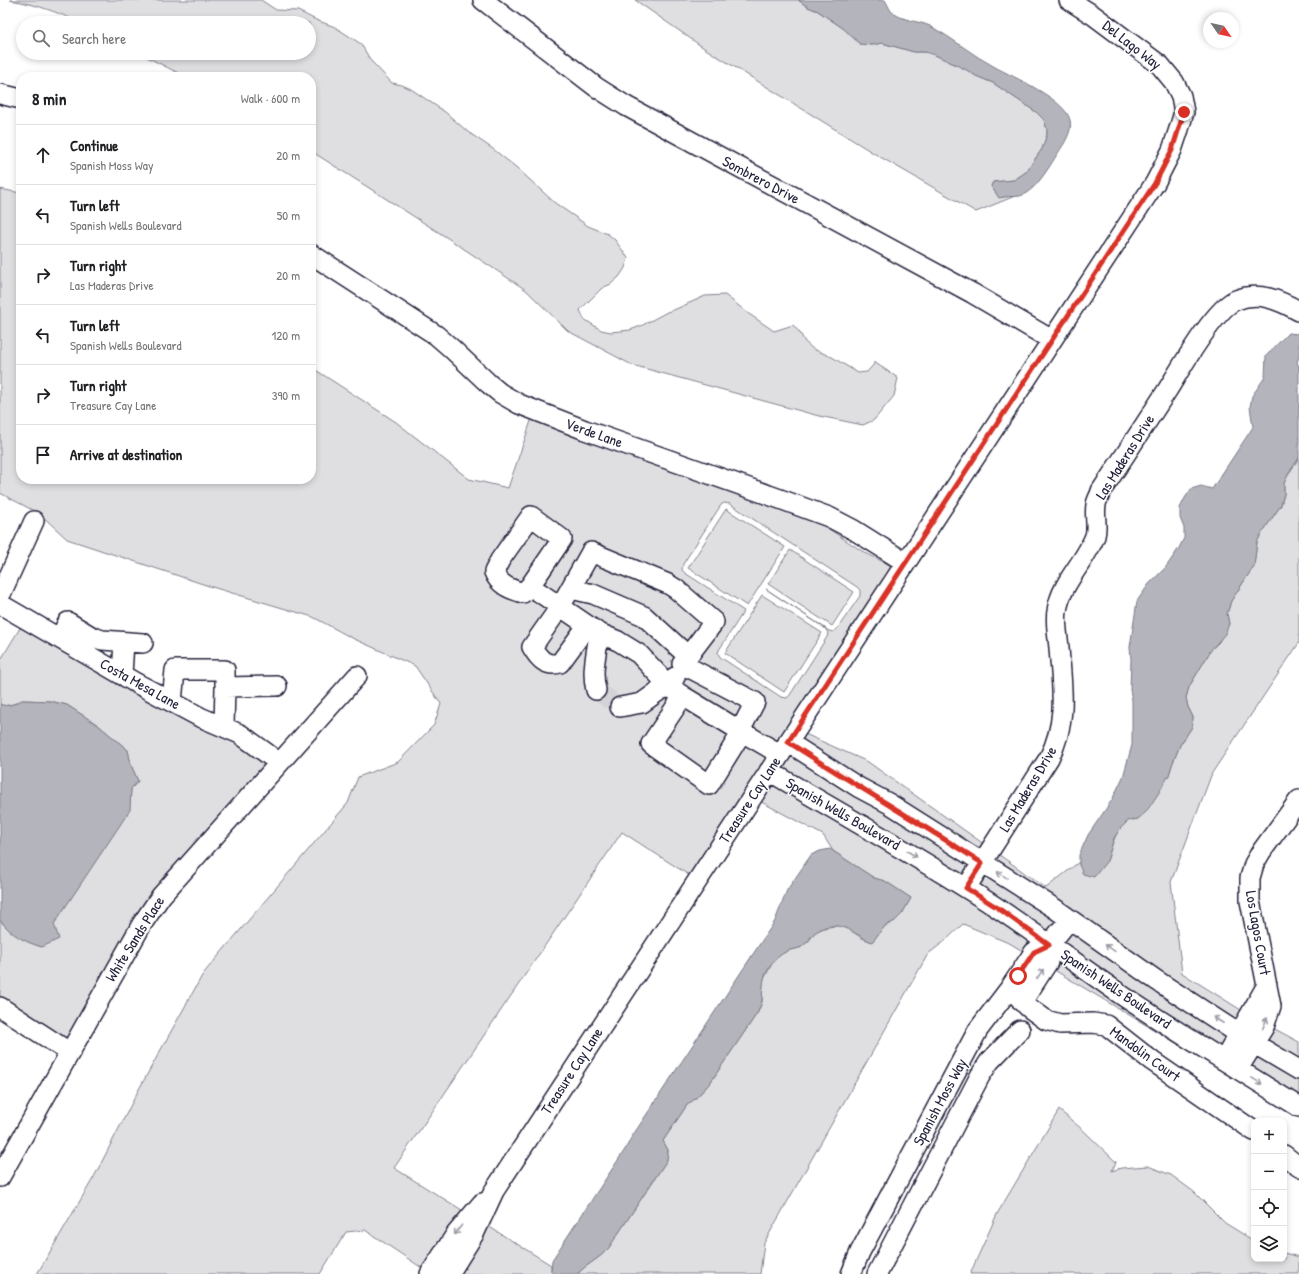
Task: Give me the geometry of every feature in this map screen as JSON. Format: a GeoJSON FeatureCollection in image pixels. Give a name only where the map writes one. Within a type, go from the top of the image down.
{"type":"FeatureCollection","features":[{"type":"Feature","properties":{"kind":"street","name":"Sombrero Drive"},"geometry":{"type":"LineString","coordinates":[[483,0],[596,87],[626,106],[972,293],[1052,340]]}},
{"type":"Feature","properties":{"kind":"street","name":"Del Lago Way"},"geometry":{"type":"LineString","coordinates":[[1070,0],[1093,15],[1160,65],[1174,82],[1182,100]]}},
{"type":"Feature","properties":{"kind":"street"},"geometry":{"type":"LineString","coordinates":[[0,94],[16,97]]}},
{"type":"Feature","properties":{"kind":"street","name":"Treasure Cay Lane"},"geometry":{"type":"LineString","coordinates":[[449,1274],[474,1234],[494,1191],[905,562],[1155,183],[1172,150],[1179,129],[1184,112],[1182,100]]}},
{"type":"Feature","properties":{"kind":"street","name":"Verde Lane"},"geometry":{"type":"LineString","coordinates":[[316,257],[430,331],[500,393],[519,404],[585,430],[829,517],[854,530],[905,562]]}},
{"type":"Feature","properties":{"kind":"street","name":"Las Maderas Drive"},"geometry":{"type":"LineString","coordinates":[[966,888],[1045,765],[1056,745],[1062,715],[1062,686],[1057,612],[1060,595],[1072,573],[1090,547],[1095,534],[1096,505],[1101,491],[1198,343],[1223,309],[1234,300],[1247,296],[1261,296],[1276,299],[1299,311]]}},
{"type":"Feature","properties":{"kind":"street"},"geometry":{"type":"LineString","coordinates":[[0,596],[34,521]]}},
{"type":"Feature","properties":{"kind":"street"},"geometry":{"type":"LineString","coordinates":[[571,589],[592,594],[644,616],[685,660],[755,702],[741,731],[709,785],[651,744],[676,691],[685,660],[714,622],[676,589],[668,584],[591,552],[560,608],[532,647],[537,656],[545,664],[555,665],[560,663],[593,629]]}},
{"type":"Feature","properties":{"kind":"street","name":"Spanish Wells Boulevard"},"geometry":{"type":"LineString","coordinates":[[530,586],[560,608],[593,629],[618,641],[639,654],[676,691],[741,731],[784,748],[890,804],[1070,919],[1156,980],[1299,1070]]}},
{"type":"Feature","properties":{"kind":"street","name":"Costa Mesa Lane"},"geometry":{"type":"LineString","coordinates":[[0,604],[122,675],[200,717],[240,734],[279,763]]}},
{"type":"Feature","properties":{"kind":"street"},"geometry":{"type":"LineString","coordinates":[[60,638],[68,622],[102,640],[143,643]]}},
{"type":"Feature","properties":{"kind":"street"},"geometry":{"type":"LineString","coordinates":[[593,629],[598,648],[594,662],[596,690]]}},
{"type":"Feature","properties":{"kind":"street"},"geometry":{"type":"LineString","coordinates":[[122,675],[124,642]]}},
{"type":"Feature","properties":{"kind":"street"},"geometry":{"type":"LineString","coordinates":[[172,702],[175,670],[225,670],[224,726]]}},
{"type":"Feature","properties":{"kind":"street","name":"White Sands Place"},"geometry":{"type":"LineString","coordinates":[[0,1177],[142,924],[161,896],[358,676]]}},
{"type":"Feature","properties":{"kind":"street"},"geometry":{"type":"LineString","coordinates":[[225,687],[277,686]]}},
{"type":"Feature","properties":{"kind":"street"},"geometry":{"type":"LineString","coordinates":[[620,707],[642,703],[660,690],[676,691]]}},
{"type":"Feature","properties":{"kind":"street","name":"Spanish Wells Boulevard"},"geometry":{"type":"LineString","coordinates":[[769,771],[914,855],[998,908],[1125,997],[1299,1107]]}},
{"type":"Feature","properties":{"kind":"street","name":"Los Lagos Court"},"geometry":{"type":"LineString","coordinates":[[1231,1064],[1247,1038],[1267,984],[1250,900],[1250,878],[1254,864],[1261,852],[1299,800]]}},
{"type":"Feature","properties":{"kind":"street"},"geometry":{"type":"LineString","coordinates":[[1049,945],[1070,919]]}},
{"type":"Feature","properties":{"kind":"street","name":"Spanish Moss Way"},"geometry":{"type":"LineString","coordinates":[[851,1274],[860,1252],[978,1030],[1016,995],[1048,962],[1049,945]]}},
{"type":"Feature","properties":{"kind":"street","name":"Mandolin Court"},"geometry":{"type":"LineString","coordinates":[[1016,995],[1046,1020],[1060,1024],[1093,1023],[1106,1025],[1152,1061],[1251,1129]]}},
{"type":"Feature","properties":{"kind":"street"},"geometry":{"type":"LineString","coordinates":[[0,1008],[69,1052]]}},
{"type":"Feature","properties":{"kind":"street","name":"Spanish Moss Way"},"geometry":{"type":"LineString","coordinates":[[877,1274],[980,1076],[989,1062],[1020,1030]]}},
{"type":"Feature","properties":{"kind":"street"},"geometry":{"type":"LineString","coordinates":[[1287,1157],[1299,1167]]}},
{"type":"Feature","properties":{"kind":"street","name":"Treasure Cay Lane"},"geometry":{"type":"LineString","coordinates":[[430,1274],[468,1218],[494,1191]]}},
{"type":"Feature","properties":{"kind":"shaded area"},"geometry":{"type":"Polygon","coordinates":[[[10,0],[261,0],[276,10],[298,11],[308,16],[65,16],[10,0]]]}},
{"type":"Feature","properties":{"kind":"shaded area"},"geometry":{"type":"Polygon","coordinates":[[[635,0],[798,0],[808,7],[818,11],[844,29],[860,44],[872,45],[882,43],[914,52],[925,52],[935,55],[993,83],[1036,112],[1044,120],[1047,134],[1042,149],[1026,172],[1014,180],[993,182],[991,186],[999,197],[1015,196],[976,212],[875,154],[704,48],[635,0]]]}},
{"type":"Feature","properties":{"kind":"shaded area"},"geometry":{"type":"Polygon","coordinates":[[[798,0],[885,0],[891,11],[895,14],[930,26],[987,62],[1037,89],[1059,104],[1066,112],[1071,124],[1065,142],[1037,184],[1020,196],[999,198],[991,186],[993,182],[1014,180],[1026,172],[1042,149],[1047,134],[1047,129],[1044,120],[1036,112],[993,83],[935,55],[925,52],[914,52],[882,43],[872,45],[860,44],[844,29],[818,11],[808,7],[798,0]]]}},
{"type":"Feature","properties":{"kind":"shaded area"},"geometry":{"type":"Polygon","coordinates":[[[316,20],[335,27],[361,44],[371,61],[392,83],[411,89],[445,112],[468,132],[517,168],[555,203],[588,226],[608,234],[615,240],[628,258],[625,268],[619,277],[611,284],[602,288],[580,310],[584,319],[601,330],[611,332],[630,330],[705,296],[725,295],[774,331],[793,325],[805,342],[813,349],[832,357],[858,373],[867,372],[874,362],[898,378],[894,396],[874,420],[863,425],[819,416],[632,365],[568,331],[526,290],[316,154],[316,72],[176,72],[153,60],[316,60],[316,20]]]}},
{"type":"Feature","properties":{"kind":"shaded area"},"geometry":{"type":"Polygon","coordinates":[[[0,189],[16,192],[16,484],[316,484],[316,370],[396,422],[469,479],[508,488],[532,418],[814,519],[862,551],[897,569],[796,730],[868,762],[1046,888],[1079,862],[1079,865],[1107,861],[1114,839],[1120,828],[1129,820],[1138,819],[1169,775],[1180,745],[1192,727],[1193,717],[1188,707],[1186,698],[1189,687],[1211,650],[1219,642],[1229,624],[1227,614],[1231,601],[1254,566],[1257,542],[1281,505],[1284,494],[1284,483],[1299,458],[1299,643],[1212,773],[1171,882],[1182,973],[1249,1015],[1299,1042],[1299,1117],[1011,944],[963,924],[928,954],[764,1243],[760,1274],[577,1274],[608,1249],[667,1160],[668,1150],[663,1141],[687,1105],[710,1083],[758,1012],[762,1002],[763,981],[773,962],[781,954],[800,948],[809,941],[815,932],[824,928],[844,926],[862,938],[872,942],[885,926],[895,921],[902,914],[911,898],[885,881],[874,878],[833,851],[823,835],[754,798],[698,881],[622,832],[394,1168],[551,1265],[551,1271],[554,1274],[431,1274],[365,1230],[346,1232],[320,1274],[37,1274],[94,1177],[139,1089],[203,974],[348,803],[358,777],[398,762],[434,725],[441,704],[415,666],[352,638],[313,617],[212,587],[67,539],[40,514],[0,493],[0,189]],[[724,503],[721,505],[683,564],[682,570],[744,611],[719,650],[718,653],[720,657],[781,697],[787,698],[827,637],[828,633],[825,629],[833,632],[837,629],[860,596],[860,590],[730,504],[724,503]]]}},
{"type":"Feature","properties":{"kind":"shaded area"},"geometry":{"type":"Polygon","coordinates":[[[1288,333],[1299,334],[1299,357],[1297,362],[1299,367],[1299,458],[1284,483],[1284,494],[1281,505],[1257,542],[1254,566],[1231,601],[1227,614],[1229,624],[1225,634],[1211,650],[1189,687],[1186,698],[1188,707],[1193,717],[1192,727],[1180,745],[1169,775],[1146,812],[1138,819],[1128,821],[1120,829],[1114,838],[1107,861],[1094,877],[1083,874],[1079,865],[1079,855],[1088,835],[1112,800],[1123,777],[1132,745],[1130,647],[1137,601],[1149,584],[1166,567],[1184,538],[1184,528],[1180,518],[1180,508],[1191,489],[1201,486],[1212,489],[1253,427],[1250,407],[1252,396],[1265,377],[1266,356],[1288,333]]]}},
{"type":"Feature","properties":{"kind":"shaded area"},"geometry":{"type":"Polygon","coordinates":[[[726,509],[785,547],[747,606],[688,568],[726,509]]]}},
{"type":"Feature","properties":{"kind":"shaded area"},"geometry":{"type":"Polygon","coordinates":[[[790,550],[854,592],[832,626],[768,584],[790,550]]]}},
{"type":"Feature","properties":{"kind":"shaded area"},"geometry":{"type":"Polygon","coordinates":[[[762,595],[822,633],[784,692],[725,653],[762,595]]]}},
{"type":"Feature","properties":{"kind":"shaded area"},"geometry":{"type":"Polygon","coordinates":[[[20,628],[28,629],[269,757],[260,777],[190,861],[74,1036],[53,1050],[0,1015],[0,920],[19,937],[42,947],[54,924],[129,810],[131,789],[138,781],[131,765],[128,750],[98,725],[67,705],[50,701],[23,700],[4,706],[0,704],[0,661],[20,628]]]}},
{"type":"Feature","properties":{"kind":"shaded area"},"geometry":{"type":"Polygon","coordinates":[[[22,700],[50,701],[67,705],[98,725],[128,750],[131,765],[138,781],[131,789],[130,810],[54,924],[59,939],[42,947],[30,943],[14,934],[0,920],[0,704],[14,704],[22,700]]]}},
{"type":"Feature","properties":{"kind":"shaded area"},"geometry":{"type":"Polygon","coordinates":[[[830,849],[874,878],[885,881],[911,898],[902,914],[895,921],[885,926],[872,942],[845,928],[832,926],[816,932],[801,947],[782,954],[773,962],[765,976],[762,1002],[758,1012],[710,1083],[687,1105],[663,1141],[668,1150],[667,1160],[608,1249],[577,1274],[554,1274],[551,1271],[552,1260],[775,921],[787,890],[811,855],[830,849]]]}},
{"type":"Feature","properties":{"kind":"shaded area"},"geometry":{"type":"Polygon","coordinates":[[[1059,1110],[1083,1130],[1116,1162],[1112,1171],[1121,1168],[1148,1166],[1171,1175],[1194,1192],[1225,1223],[1251,1239],[1251,1262],[1287,1262],[1287,1254],[1299,1257],[1299,1274],[970,1274],[997,1214],[1059,1110]]]}},
{"type":"Feature","properties":{"kind":"tunnel"},"geometry":{"type":"LineString","coordinates":[[596,690],[620,707]]}},
{"type":"Feature","properties":{"kind":"route"},"geometry":{"type":"LineString","coordinates":[[1018,976],[1034,952],[1049,945],[998,908],[966,888],[982,863],[890,804],[858,787],[788,742],[1155,183],[1172,150],[1184,112]]}}]}
